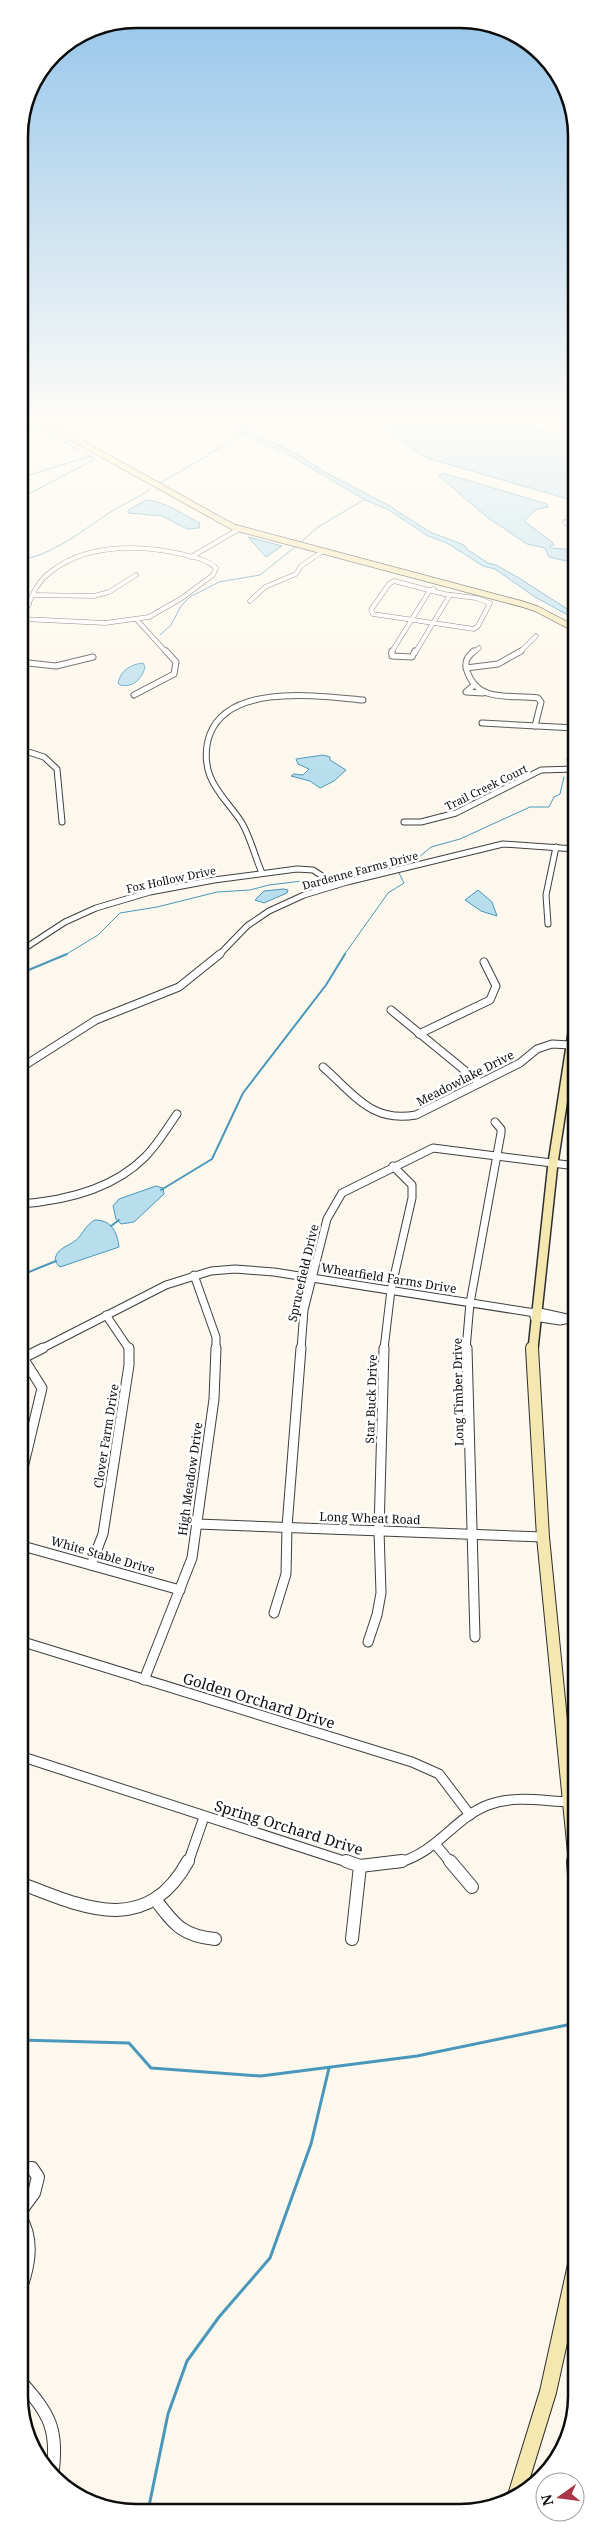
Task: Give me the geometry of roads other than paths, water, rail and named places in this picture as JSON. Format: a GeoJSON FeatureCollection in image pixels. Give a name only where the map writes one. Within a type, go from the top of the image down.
{"type":"FeatureCollection","features":[{"type":"Feature","properties":{"kind":"main road"},"geometry":{"type":"LineString","coordinates":[[274,538],[537,609],[568,625]]}},
{"type":"Feature","properties":{"kind":"main road"},"geometry":{"type":"LineString","coordinates":[[567,1784],[544,1537],[532,1339],[553,1163],[568,1062]]}},
{"type":"Feature","properties":{"kind":"main road"},"geometry":{"type":"LineString","coordinates":[[519,2486],[548,2392],[567,2306]]}},
{"type":"Feature","properties":{"kind":"street"},"geometry":{"type":"LineString","coordinates":[[192,557],[224,538]]}},
{"type":"Feature","properties":{"kind":"street"},"geometry":{"type":"LineString","coordinates":[[28,618],[110,622],[137,620],[160,612],[213,576],[216,571],[214,566],[192,557],[152,548],[91,554],[67,563],[52,572],[43,580],[29,604]]}},
{"type":"Feature","properties":{"kind":"street"},"geometry":{"type":"LineString","coordinates":[[250,601],[265,587],[296,574],[301,566],[323,551]]}},
{"type":"Feature","properties":{"kind":"street"},"geometry":{"type":"LineString","coordinates":[[34,595],[94,596],[109,592],[136,575]]}},
{"type":"Feature","properties":{"kind":"street"},"geometry":{"type":"LineString","coordinates":[[391,582],[411,583],[442,592],[450,595],[471,597],[490,603],[476,628],[432,624],[375,615],[371,612],[391,582]]}},
{"type":"Feature","properties":{"kind":"street"},"geometry":{"type":"LineString","coordinates":[[447,584],[430,590],[391,653],[392,656],[412,657],[450,595]]}},
{"type":"Feature","properties":{"kind":"street"},"geometry":{"type":"LineString","coordinates":[[442,592],[447,584]]}},
{"type":"Feature","properties":{"kind":"street"},"geometry":{"type":"LineString","coordinates":[[134,695],[174,674],[176,662],[137,620]]}},
{"type":"Feature","properties":{"kind":"street"},"geometry":{"type":"LineString","coordinates":[[466,669],[494,666],[510,661],[536,636]]}},
{"type":"Feature","properties":{"kind":"street"},"geometry":{"type":"LineString","coordinates":[[479,648],[467,659],[466,669],[473,686],[483,693]]}},
{"type":"Feature","properties":{"kind":"street"},"geometry":{"type":"LineString","coordinates":[[28,664],[41,667],[55,667],[93,657]]}},
{"type":"Feature","properties":{"kind":"street"},"geometry":{"type":"LineString","coordinates":[[473,686],[466,692],[546,698],[541,702],[536,726]]}},
{"type":"Feature","properties":{"kind":"street"},"geometry":{"type":"LineString","coordinates":[[262,873],[242,823],[219,793],[210,776],[206,756],[209,732],[221,714],[240,704],[256,700],[282,696],[322,696],[363,700]]}},
{"type":"Feature","properties":{"kind":"street"},"geometry":{"type":"LineString","coordinates":[[482,723],[568,728]]}},
{"type":"Feature","properties":{"kind":"street"},"geometry":{"type":"LineString","coordinates":[[28,752],[44,757],[57,769],[62,822]]}},
{"type":"Feature","properties":{"kind":"street","name":"Trail Creek Court"},"geometry":{"type":"LineString","coordinates":[[404,822],[417,824],[445,818],[541,770],[568,769]]}},
{"type":"Feature","properties":{"kind":"street","name":"Dardenne Farms Drive"},"geometry":{"type":"LineString","coordinates":[[28,1063],[96,1020],[179,986],[195,976],[237,934],[270,912],[304,895],[336,885],[503,844],[568,848]]}},
{"type":"Feature","properties":{"kind":"street"},"geometry":{"type":"LineString","coordinates":[[548,924],[545,909],[546,893],[556,847]]}},
{"type":"Feature","properties":{"kind":"street","name":"Fox Hollow Drive"},"geometry":{"type":"LineString","coordinates":[[28,946],[66,922],[96,908],[150,892],[262,873],[313,870],[336,885]]}},
{"type":"Feature","properties":{"kind":"street"},"geometry":{"type":"LineString","coordinates":[[420,1034],[490,1000],[498,988],[484,962]]}},
{"type":"Feature","properties":{"kind":"street"},"geometry":{"type":"LineString","coordinates":[[391,1010],[480,1084]]}},
{"type":"Feature","properties":{"kind":"street","name":"Meadowlake Drive"},"geometry":{"type":"LineString","coordinates":[[323,1067],[374,1112],[390,1117],[416,1115],[520,1063],[537,1049],[552,1044],[568,1045]]}},
{"type":"Feature","properties":{"kind":"street"},"geometry":{"type":"LineString","coordinates":[[28,1203],[52,1202],[90,1191],[115,1179],[140,1163],[155,1146],[177,1114]]}},
{"type":"Feature","properties":{"kind":"street","name":"Long Timber Drive"},"geometry":{"type":"LineString","coordinates":[[475,1637],[466,1354],[470,1303],[501,1129],[495,1122]]}},
{"type":"Feature","properties":{"kind":"street","name":"Sprucefield Drive"},"geometry":{"type":"LineString","coordinates":[[274,1613],[286,1574],[287,1527],[304,1310],[327,1219],[334,1204],[342,1193],[393,1166],[433,1148],[568,1165]]}},
{"type":"Feature","properties":{"kind":"street","name":"Star Buck Drive"},"geometry":{"type":"LineString","coordinates":[[368,1642],[377,1615],[381,1592],[379,1531],[384,1338],[391,1290],[412,1198],[412,1185],[393,1166]]}},
{"type":"Feature","properties":{"kind":"street","name":"Wheatfield Farms Drive"},"geometry":{"type":"LineString","coordinates":[[28,1355],[166,1285],[194,1275],[236,1269],[313,1277],[535,1314],[560,1321],[567,1320]]}},
{"type":"Feature","properties":{"kind":"street","name":"High Meadow Drive"},"geometry":{"type":"LineString","coordinates":[[144,1680],[192,1558],[214,1399],[216,1337],[194,1275]]}},
{"type":"Feature","properties":{"kind":"street","name":"Clover Farm Drive"},"geometry":{"type":"LineString","coordinates":[[91,1565],[103,1534],[130,1365],[129,1348],[106,1315]]}},
{"type":"Feature","properties":{"kind":"street"},"geometry":{"type":"LineString","coordinates":[[28,1369],[42,1388],[28,1450]]}},
{"type":"Feature","properties":{"kind":"street","name":"Long Wheat Road"},"geometry":{"type":"LineString","coordinates":[[196,1524],[544,1537]]}},
{"type":"Feature","properties":{"kind":"street","name":"White Stable Drive"},"geometry":{"type":"LineString","coordinates":[[28,1547],[180,1590]]}},
{"type":"Feature","properties":{"kind":"street","name":"Golden Orchard Drive"},"geometry":{"type":"LineString","coordinates":[[28,1644],[412,1762],[438,1774],[470,1815]]}},
{"type":"Feature","properties":{"kind":"street","name":"Spring Orchard Drive"},"geometry":{"type":"LineString","coordinates":[[28,1759],[360,1866],[381,1867],[403,1863],[436,1845],[470,1815],[490,1804],[510,1799],[567,1802]]}},
{"type":"Feature","properties":{"kind":"street"},"geometry":{"type":"LineString","coordinates":[[28,1886],[97,1910],[121,1910],[155,1899],[176,1881],[187,1864],[204,1817]]}},
{"type":"Feature","properties":{"kind":"street"},"geometry":{"type":"LineString","coordinates":[[436,1845],[472,1887]]}},
{"type":"Feature","properties":{"kind":"street"},"geometry":{"type":"LineString","coordinates":[[352,1939],[360,1866]]}},
{"type":"Feature","properties":{"kind":"street"},"geometry":{"type":"LineString","coordinates":[[155,1899],[174,1925],[195,1938],[215,1939]]}},
{"type":"Feature","properties":{"kind":"street"},"geometry":{"type":"LineString","coordinates":[[28,2169],[32,2168],[38,2177],[34,2193],[28,2201]]}},
{"type":"Feature","properties":{"kind":"street"},"geometry":{"type":"LineString","coordinates":[[28,2390],[47,2412],[54,2430],[57,2451],[54,2468]]}},
{"type":"Feature","properties":{"kind":"water"},"geometry":{"type":"Polygon","coordinates":[[[249,538],[282,546],[266,557],[249,538]]]}},
{"type":"Feature","properties":{"kind":"water"},"geometry":{"type":"Polygon","coordinates":[[[434,538],[446,538],[464,545],[468,550],[488,563],[496,565],[519,578],[568,609],[568,615],[535,597],[495,569],[483,566],[447,543],[434,538]]]}},
{"type":"Feature","properties":{"kind":"water"},"geometry":{"type":"Polygon","coordinates":[[[518,538],[547,538],[554,545],[549,546],[551,548],[568,549],[568,561],[549,557],[545,548],[527,544],[518,538]]]}},
{"type":"Feature","properties":{"kind":"water"},"geometry":{"type":"Polygon","coordinates":[[[143,663],[144,671],[136,682],[125,686],[118,683],[121,675],[127,669],[143,663]]]}},
{"type":"Feature","properties":{"kind":"water"},"geometry":{"type":"Polygon","coordinates":[[[323,755],[330,757],[330,760],[346,770],[334,781],[320,788],[310,781],[291,776],[294,774],[303,775],[309,769],[298,764],[296,759],[323,755]]]}},
{"type":"Feature","properties":{"kind":"water"},"geometry":{"type":"Polygon","coordinates":[[[288,890],[287,893],[264,903],[255,900],[264,891],[288,890]]]}},
{"type":"Feature","properties":{"kind":"water"},"geometry":{"type":"Polygon","coordinates":[[[478,890],[492,902],[497,916],[481,911],[465,900],[478,890]]]}},
{"type":"Feature","properties":{"kind":"water"},"geometry":{"type":"Polygon","coordinates":[[[156,1186],[163,1188],[164,1194],[134,1222],[121,1224],[116,1219],[113,1206],[119,1199],[156,1186]]]}},
{"type":"Feature","properties":{"kind":"water"},"geometry":{"type":"Polygon","coordinates":[[[95,1220],[109,1224],[115,1231],[119,1247],[60,1267],[55,1258],[57,1253],[78,1239],[95,1220]]]}},
{"type":"Feature","properties":{"kind":"waterway"},"geometry":{"type":"LineString","coordinates":[[28,558],[43,554],[71,538]]}},
{"type":"Feature","properties":{"kind":"waterway"},"geometry":{"type":"LineString","coordinates":[[301,542],[305,538]]}},
{"type":"Feature","properties":{"kind":"waterway"},"geometry":{"type":"LineString","coordinates":[[160,635],[171,625],[181,606],[190,597],[219,582],[260,575],[295,547]]}},
{"type":"Feature","properties":{"kind":"waterway"},"geometry":{"type":"LineString","coordinates":[[334,876],[354,875],[418,858],[431,847],[460,839],[530,807],[549,807],[554,797],[560,794],[564,777]]}},
{"type":"Feature","properties":{"kind":"waterway"},"geometry":{"type":"LineString","coordinates":[[344,955],[388,893],[404,883],[399,873]]}},
{"type":"Feature","properties":{"kind":"waterway"},"geometry":{"type":"LineString","coordinates":[[66,954],[98,935],[120,913],[157,907],[217,892],[250,890],[269,885],[319,879]]}},
{"type":"Feature","properties":{"kind":"waterway"},"geometry":{"type":"LineString","coordinates":[[28,970],[66,954]]}},
{"type":"Feature","properties":{"kind":"waterway"},"geometry":{"type":"LineString","coordinates":[[161,1190],[212,1159],[243,1093],[326,985],[345,954]]}},
{"type":"Feature","properties":{"kind":"waterway"},"geometry":{"type":"LineString","coordinates":[[111,1226],[119,1220]]}},
{"type":"Feature","properties":{"kind":"waterway"},"geometry":{"type":"LineString","coordinates":[[28,1272],[56,1261]]}},
{"type":"Feature","properties":{"kind":"waterway"},"geometry":{"type":"LineString","coordinates":[[28,2040],[129,2043],[151,2068],[261,2076],[417,2056],[567,2025]]}},
{"type":"Feature","properties":{"kind":"waterway"},"geometry":{"type":"LineString","coordinates":[[149,2504],[168,2414],[187,2361],[219,2317],[270,2258],[311,2144],[329,2068]]}}]}
